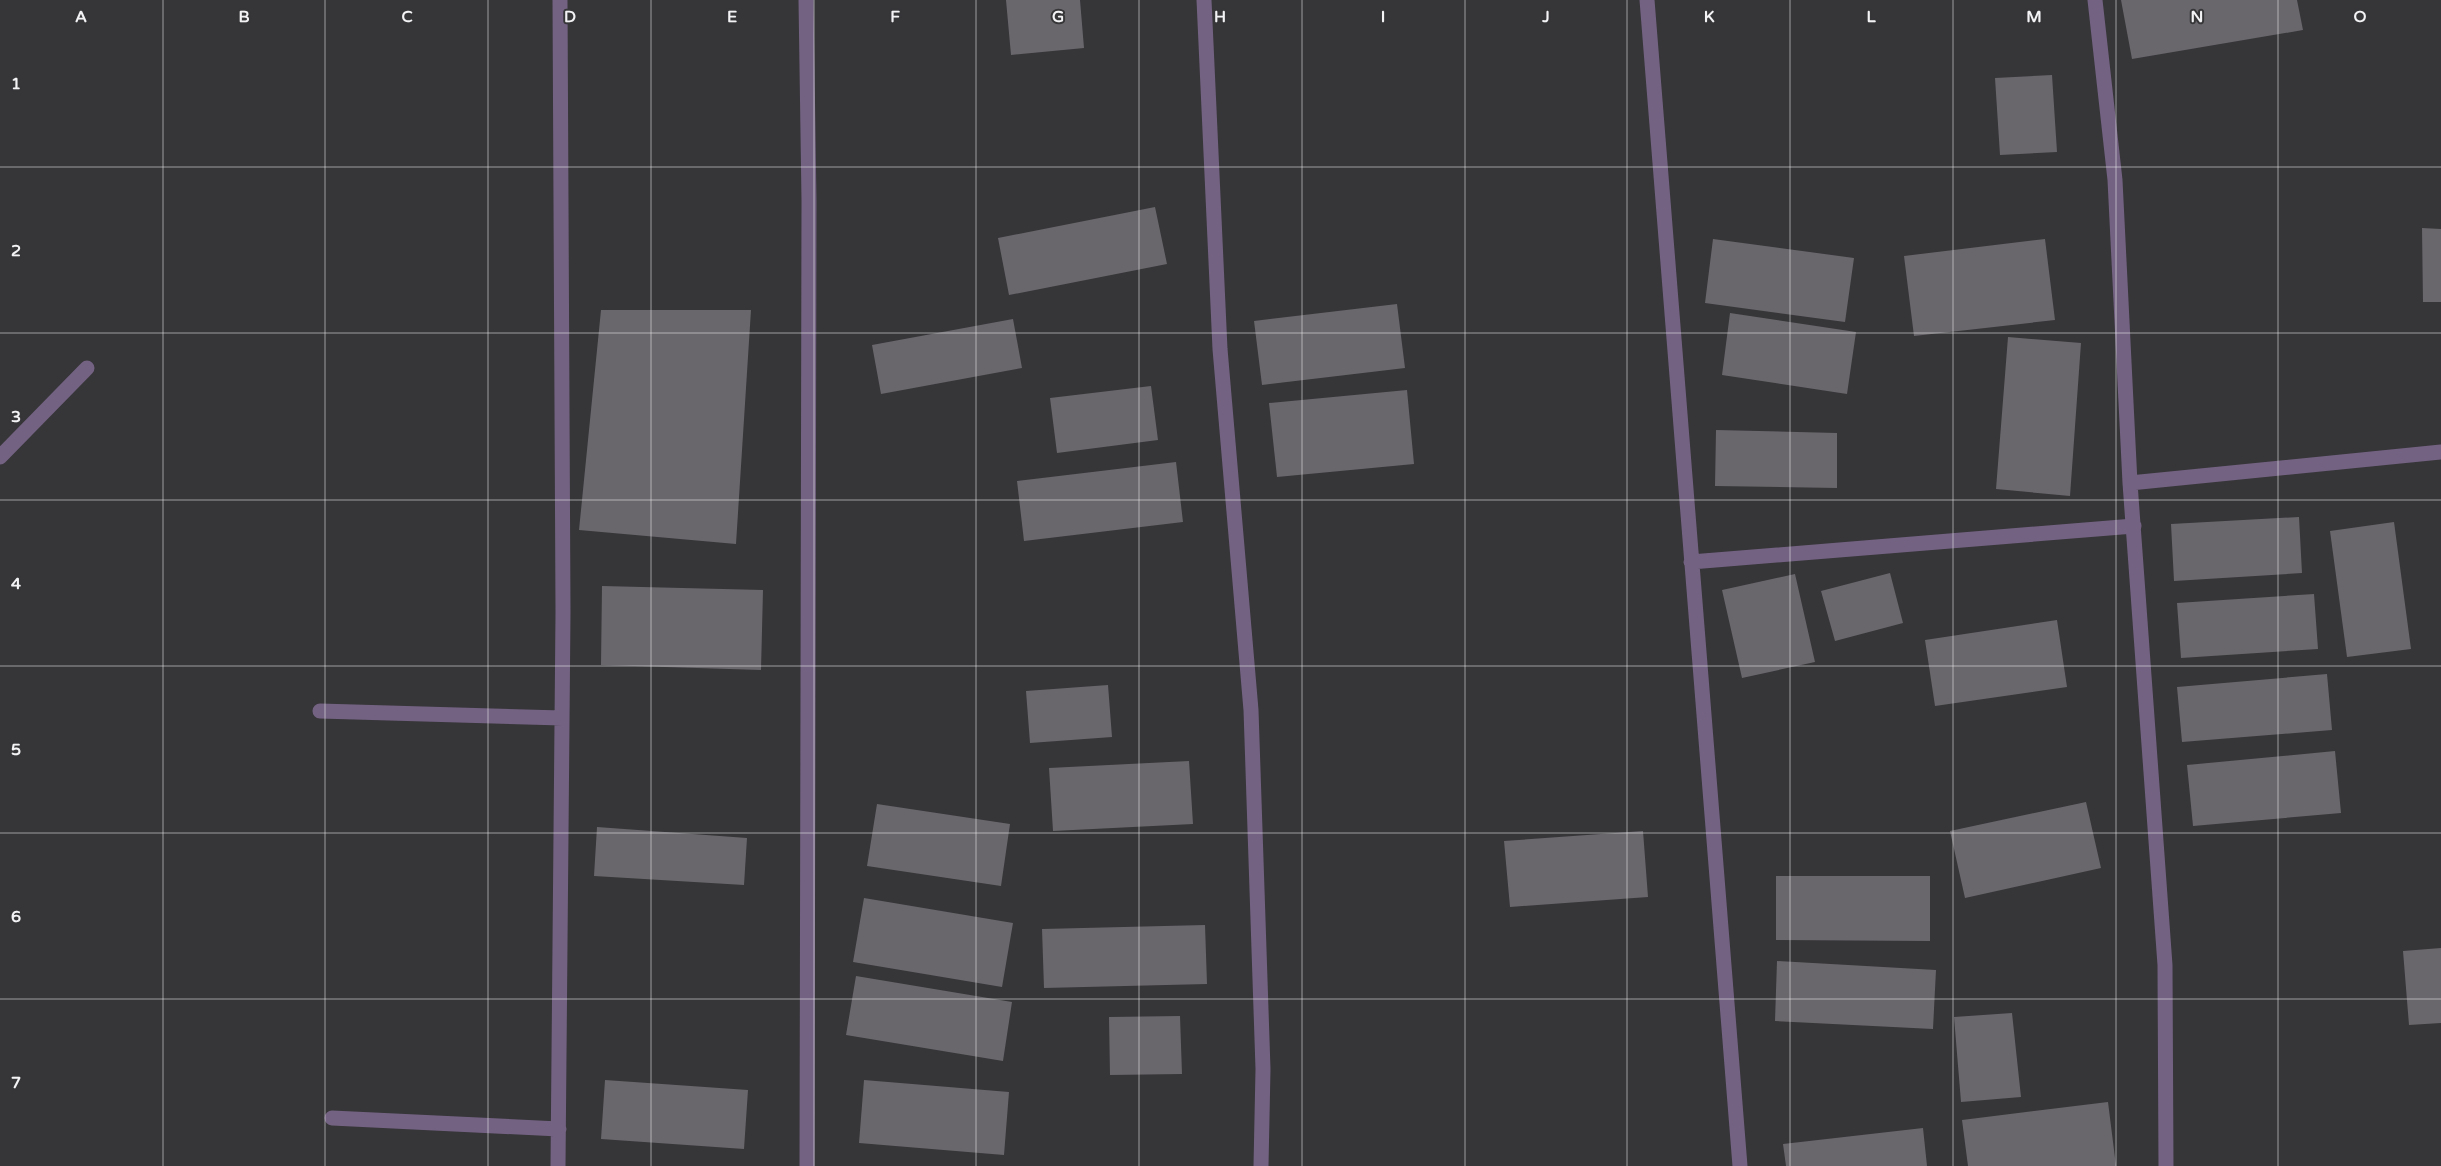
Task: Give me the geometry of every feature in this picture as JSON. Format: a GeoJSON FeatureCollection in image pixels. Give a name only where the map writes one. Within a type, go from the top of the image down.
{"type":"FeatureCollection","features":[{"type":"Feature","properties":{"kind":"street"},"geometry":{"type":"LineString","coordinates":[[558,1166],[562,718],[560,0]]}},
{"type":"Feature","properties":{"kind":"street"},"geometry":{"type":"LineString","coordinates":[[806,0],[809,201],[807,1166]]}},
{"type":"Feature","properties":{"kind":"street"},"geometry":{"type":"LineString","coordinates":[[1204,0],[1220,349],[1251,710],[1263,1070],[1261,1166]]}},
{"type":"Feature","properties":{"kind":"street"},"geometry":{"type":"LineString","coordinates":[[1647,0],[1740,1166]]}},
{"type":"Feature","properties":{"kind":"street"},"geometry":{"type":"LineString","coordinates":[[2095,0],[2115,180],[2130,483],[2164,965],[2166,1166]]}},
{"type":"Feature","properties":{"kind":"street"},"geometry":{"type":"LineString","coordinates":[[0,457],[86,368]]}},
{"type":"Feature","properties":{"kind":"street"},"geometry":{"type":"LineString","coordinates":[[2130,483],[2441,452]]}},
{"type":"Feature","properties":{"kind":"street"},"geometry":{"type":"LineString","coordinates":[[1691,562],[2134,526]]}},
{"type":"Feature","properties":{"kind":"street"},"geometry":{"type":"LineString","coordinates":[[320,711],[562,718]]}},
{"type":"Feature","properties":{"kind":"street"},"geometry":{"type":"LineString","coordinates":[[332,1118],[559,1129]]}},
{"type":"Feature","properties":{"kind":"building"},"geometry":{"type":"Polygon","coordinates":[[[1006,0],[1080,0],[1084,48],[1011,55],[1006,0]]]}},
{"type":"Feature","properties":{"kind":"building"},"geometry":{"type":"Polygon","coordinates":[[[2121,0],[2297,0],[2303,30],[2132,59],[2121,0]]]}},
{"type":"Feature","properties":{"kind":"building"},"geometry":{"type":"Polygon","coordinates":[[[2052,75],[2057,152],[2000,155],[1995,78],[2052,75]]]}},
{"type":"Feature","properties":{"kind":"building"},"geometry":{"type":"Polygon","coordinates":[[[1155,207],[1167,264],[1009,295],[998,238],[1155,207]]]}},
{"type":"Feature","properties":{"kind":"building"},"geometry":{"type":"Polygon","coordinates":[[[2422,228],[2441,229],[2441,302],[2423,302],[2422,228]]]}},
{"type":"Feature","properties":{"kind":"building"},"geometry":{"type":"Polygon","coordinates":[[[1713,239],[1854,258],[1845,322],[1705,303],[1713,239]]]}},
{"type":"Feature","properties":{"kind":"building"},"geometry":{"type":"Polygon","coordinates":[[[2045,239],[2055,320],[1914,336],[1904,256],[2045,239]]]}},
{"type":"Feature","properties":{"kind":"building"},"geometry":{"type":"Polygon","coordinates":[[[1397,304],[1405,368],[1262,385],[1254,321],[1397,304]]]}},
{"type":"Feature","properties":{"kind":"building"},"geometry":{"type":"Polygon","coordinates":[[[601,310],[751,310],[736,544],[579,530],[601,310]]]}},
{"type":"Feature","properties":{"kind":"building"},"geometry":{"type":"Polygon","coordinates":[[[1730,313],[1856,332],[1847,394],[1722,375],[1730,313]]]}},
{"type":"Feature","properties":{"kind":"building"},"geometry":{"type":"Polygon","coordinates":[[[1013,319],[1022,368],[881,394],[872,345],[1013,319]]]}},
{"type":"Feature","properties":{"kind":"building"},"geometry":{"type":"Polygon","coordinates":[[[2008,337],[2081,343],[2070,496],[1996,489],[2008,337]]]}},
{"type":"Feature","properties":{"kind":"building"},"geometry":{"type":"Polygon","coordinates":[[[1151,386],[1158,440],[1057,453],[1050,398],[1151,386]]]}},
{"type":"Feature","properties":{"kind":"building"},"geometry":{"type":"Polygon","coordinates":[[[1407,390],[1414,464],[1277,477],[1269,403],[1407,390]]]}},
{"type":"Feature","properties":{"kind":"building"},"geometry":{"type":"Polygon","coordinates":[[[1716,430],[1837,433],[1837,488],[1715,486],[1716,430]]]}},
{"type":"Feature","properties":{"kind":"building"},"geometry":{"type":"Polygon","coordinates":[[[1176,462],[1183,522],[1024,541],[1017,481],[1176,462]]]}},
{"type":"Feature","properties":{"kind":"building"},"geometry":{"type":"Polygon","coordinates":[[[2299,517],[2302,573],[2174,581],[2171,524],[2299,517]]]}},
{"type":"Feature","properties":{"kind":"building"},"geometry":{"type":"Polygon","coordinates":[[[2394,522],[2411,649],[2347,657],[2330,531],[2394,522]]]}},
{"type":"Feature","properties":{"kind":"building"},"geometry":{"type":"Polygon","coordinates":[[[1890,573],[1903,623],[1835,641],[1821,591],[1890,573]]]}},
{"type":"Feature","properties":{"kind":"building"},"geometry":{"type":"Polygon","coordinates":[[[1795,574],[1815,662],[1742,678],[1722,590],[1795,574]]]}},
{"type":"Feature","properties":{"kind":"building"},"geometry":{"type":"Polygon","coordinates":[[[602,586],[763,590],[761,670],[601,665],[602,586]]]}},
{"type":"Feature","properties":{"kind":"building"},"geometry":{"type":"Polygon","coordinates":[[[2314,594],[2318,649],[2181,658],[2177,603],[2314,594]]]}},
{"type":"Feature","properties":{"kind":"building"},"geometry":{"type":"Polygon","coordinates":[[[2057,620],[2067,687],[1935,706],[1925,640],[2057,620]]]}},
{"type":"Feature","properties":{"kind":"building"},"geometry":{"type":"Polygon","coordinates":[[[2327,674],[2332,730],[2182,742],[2177,687],[2327,674]]]}},
{"type":"Feature","properties":{"kind":"building"},"geometry":{"type":"Polygon","coordinates":[[[1108,685],[1112,737],[1030,743],[1026,691],[1108,685]]]}},
{"type":"Feature","properties":{"kind":"building"},"geometry":{"type":"Polygon","coordinates":[[[2335,751],[2341,813],[2193,826],[2187,765],[2335,751]]]}},
{"type":"Feature","properties":{"kind":"building"},"geometry":{"type":"Polygon","coordinates":[[[1189,761],[1193,824],[1053,831],[1049,768],[1189,761]]]}},
{"type":"Feature","properties":{"kind":"building"},"geometry":{"type":"Polygon","coordinates":[[[2086,802],[2101,868],[1965,898],[1950,831],[2086,802]]]}},
{"type":"Feature","properties":{"kind":"building"},"geometry":{"type":"Polygon","coordinates":[[[877,804],[1010,824],[1001,886],[867,866],[877,804]]]}},
{"type":"Feature","properties":{"kind":"building"},"geometry":{"type":"Polygon","coordinates":[[[597,827],[747,838],[744,885],[594,876],[597,827]]]}},
{"type":"Feature","properties":{"kind":"building"},"geometry":{"type":"Polygon","coordinates":[[[1643,831],[1648,897],[1510,907],[1504,841],[1643,831]]]}},
{"type":"Feature","properties":{"kind":"building"},"geometry":{"type":"Polygon","coordinates":[[[1776,876],[1930,876],[1930,941],[1776,940],[1776,876]]]}},
{"type":"Feature","properties":{"kind":"building"},"geometry":{"type":"Polygon","coordinates":[[[864,898],[1013,923],[1002,987],[853,962],[864,898]]]}},
{"type":"Feature","properties":{"kind":"building"},"geometry":{"type":"Polygon","coordinates":[[[1205,925],[1207,984],[1044,988],[1042,929],[1205,925]]]}},
{"type":"Feature","properties":{"kind":"building"},"geometry":{"type":"Polygon","coordinates":[[[2441,948],[2441,1023],[2409,1025],[2403,951],[2441,948]]]}},
{"type":"Feature","properties":{"kind":"building"},"geometry":{"type":"Polygon","coordinates":[[[1777,961],[1936,970],[1933,1029],[1775,1021],[1777,961]]]}},
{"type":"Feature","properties":{"kind":"building"},"geometry":{"type":"Polygon","coordinates":[[[856,976],[1012,1002],[1003,1061],[846,1035],[856,976]]]}},
{"type":"Feature","properties":{"kind":"building"},"geometry":{"type":"Polygon","coordinates":[[[2012,1013],[2021,1097],[1961,1102],[1954,1017],[2012,1013]]]}},
{"type":"Feature","properties":{"kind":"building"},"geometry":{"type":"Polygon","coordinates":[[[1180,1016],[1182,1074],[1110,1075],[1109,1017],[1180,1016]]]}},
{"type":"Feature","properties":{"kind":"building"},"geometry":{"type":"Polygon","coordinates":[[[605,1080],[748,1090],[744,1149],[601,1139],[605,1080]]]}},
{"type":"Feature","properties":{"kind":"building"},"geometry":{"type":"Polygon","coordinates":[[[864,1080],[1009,1092],[1004,1155],[859,1143],[864,1080]]]}},
{"type":"Feature","properties":{"kind":"building"},"geometry":{"type":"Polygon","coordinates":[[[2108,1102],[2116,1166],[1968,1166],[1962,1120],[2108,1102]]]}},
{"type":"Feature","properties":{"kind":"building"},"geometry":{"type":"Polygon","coordinates":[[[1923,1128],[1927,1166],[1786,1166],[1783,1144],[1923,1128]]]}}]}
